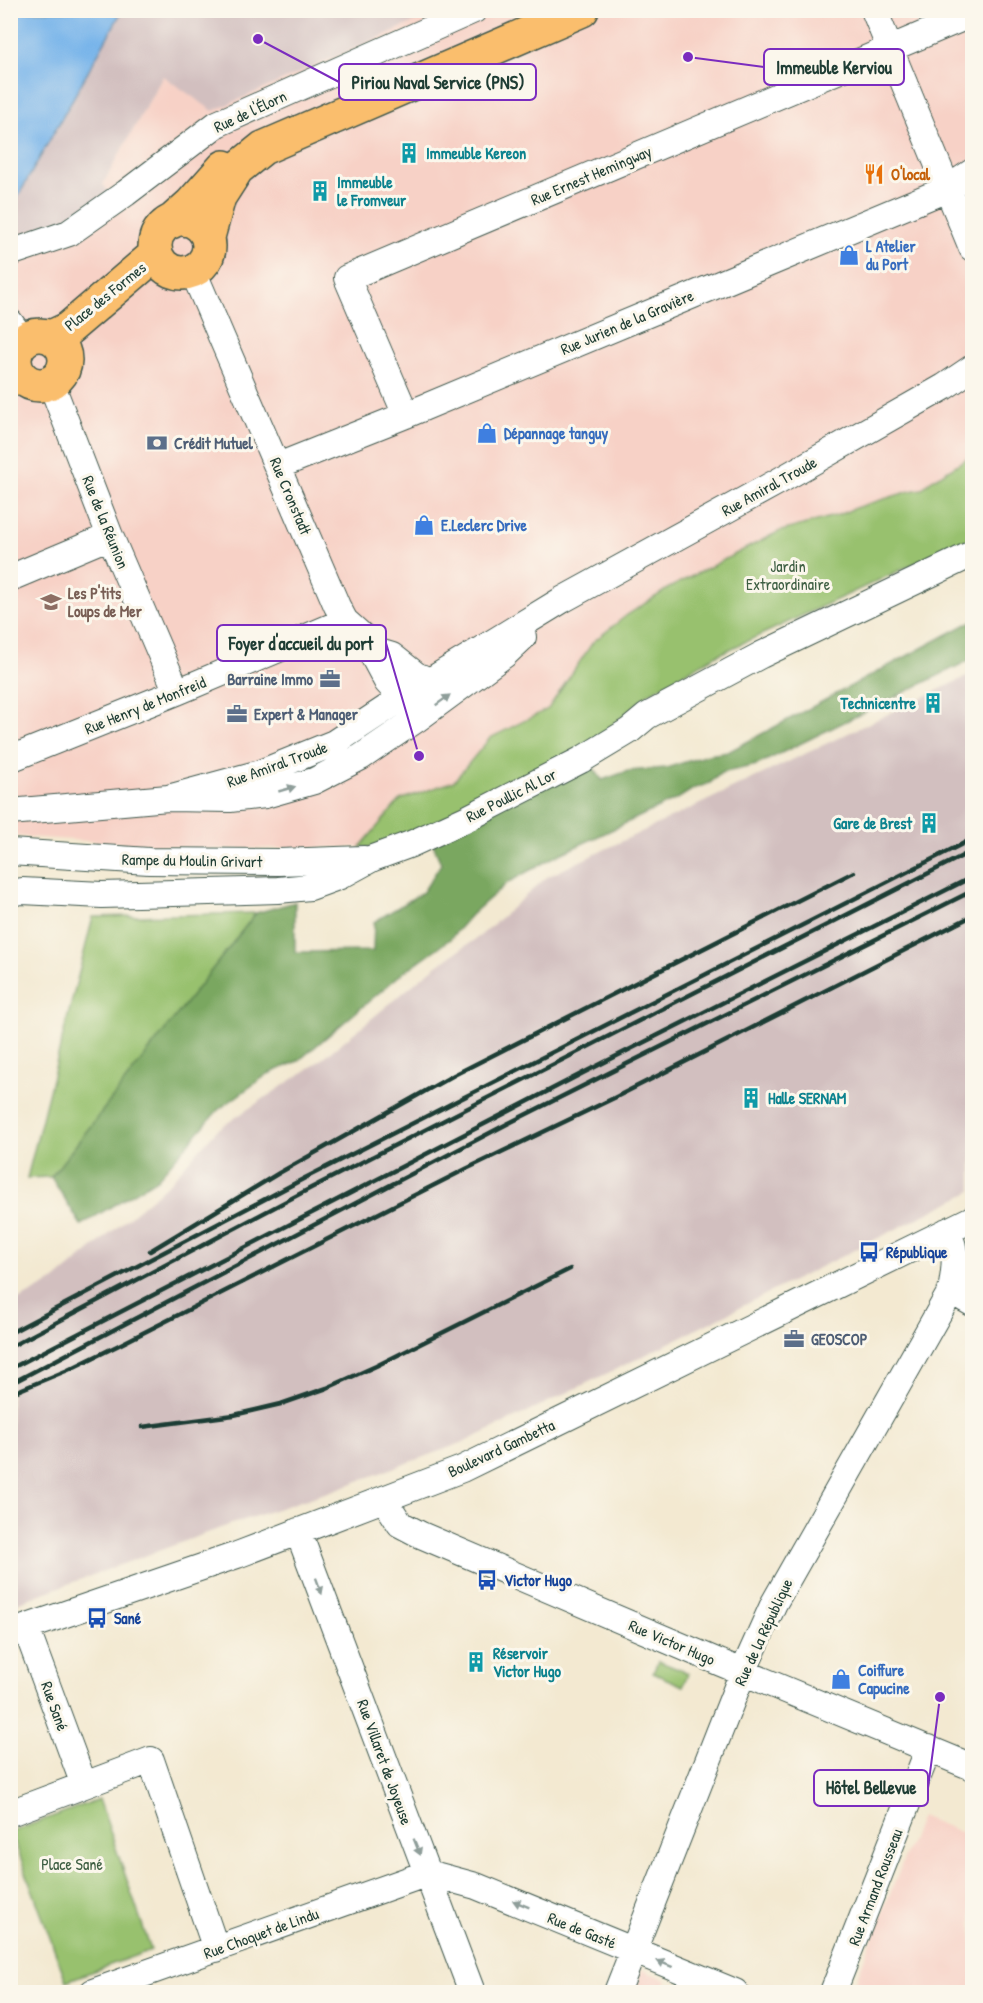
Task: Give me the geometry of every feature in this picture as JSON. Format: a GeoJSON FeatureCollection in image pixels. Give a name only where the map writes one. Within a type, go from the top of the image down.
{"type":"FeatureCollection","features":[{"type":"Feature","properties":{"kind":"main road","name":"Rue de l'Élorn"},"geometry":{"type":"LineString","coordinates":[[171,222],[191,204],[232,159],[258,139],[558,10]]}},
{"type":"Feature","properties":{"kind":"main road"},"geometry":{"type":"LineString","coordinates":[[208,237],[197,224],[180,219],[163,227],[155,244],[173,264],[202,265],[207,257],[208,237],[219,197],[237,169],[263,148],[582,10]]}},
{"type":"Feature","properties":{"kind":"main road","name":"Place des Formes"},"geometry":{"type":"LineString","coordinates":[[29,359],[80,338],[173,264]]}},
{"type":"Feature","properties":{"kind":"street","name":"Rue de l'Élorn"},"geometry":{"type":"LineString","coordinates":[[10,253],[69,233],[217,124],[474,10]]}},
{"type":"Feature","properties":{"kind":"street"},"geometry":{"type":"LineString","coordinates":[[874,10],[972,248]]}},
{"type":"Feature","properties":{"kind":"street","name":"Rue Ernest Hemingway"},"geometry":{"type":"LineString","coordinates":[[406,415],[347,278],[972,14]]}},
{"type":"Feature","properties":{"kind":"street","name":"Rue Jurien de la Gravière"},"geometry":{"type":"LineString","coordinates":[[278,466],[406,415],[947,189],[972,172]]}},
{"type":"Feature","properties":{"kind":"street","name":"Rue Cronstadt"},"geometry":{"type":"LineString","coordinates":[[173,264],[278,466],[345,621],[363,637],[387,682],[417,719]]}},
{"type":"Feature","properties":{"kind":"street","name":"Rue de la Réunion"},"geometry":{"type":"LineString","coordinates":[[29,359],[110,536],[177,692]]}},
{"type":"Feature","properties":{"kind":"street","name":"Rue Amiral Troude"},"geometry":{"type":"LineString","coordinates":[[168,798],[260,773],[334,743],[402,698],[562,600],[820,458],[944,387],[972,368]]}},
{"type":"Feature","properties":{"kind":"street"},"geometry":{"type":"LineString","coordinates":[[10,578],[110,536]]}},
{"type":"Feature","properties":{"kind":"street","name":"Rue Poullic Al Lor"},"geometry":{"type":"LineString","coordinates":[[10,893],[22,891],[102,895],[287,889],[310,886],[340,876],[373,858],[411,844],[470,817],[581,760],[629,731],[647,716],[760,655],[972,554]]}},
{"type":"Feature","properties":{"kind":"street","name":"Rue Amiral Troude"},"geometry":{"type":"LineString","coordinates":[[10,812],[168,798],[230,799],[265,795],[303,785],[328,775],[361,757],[417,719],[504,655],[562,600]]}},
{"type":"Feature","properties":{"kind":"street","name":"Rue Henry de Monfreid"},"geometry":{"type":"LineString","coordinates":[[10,759],[345,621]]}},
{"type":"Feature","properties":{"kind":"street"},"geometry":{"type":"LineString","coordinates":[[369,720],[373,689],[369,649],[392,656],[416,675],[430,681]]}},
{"type":"Feature","properties":{"kind":"street","name":"Rampe du Moulin Grivart"},"geometry":{"type":"LineString","coordinates":[[10,852],[149,861],[303,861],[373,858]]}},
{"type":"Feature","properties":{"kind":"street"},"geometry":{"type":"LineString","coordinates":[[287,889],[300,881],[303,861]]}},
{"type":"Feature","properties":{"kind":"street","name":"Rue de la République"},"geometry":{"type":"LineString","coordinates":[[962,1297],[953,1241],[966,1224]]}},
{"type":"Feature","properties":{"kind":"street","name":"Boulevard Gambetta"},"geometry":{"type":"LineString","coordinates":[[18,1631],[178,1576],[462,1469],[966,1224]]}},
{"type":"Feature","properties":{"kind":"street","name":"Rue de la République"},"geometry":{"type":"LineString","coordinates":[[617,1992],[743,1672],[774,1603],[962,1297],[972,1256]]}},
{"type":"Feature","properties":{"kind":"street","name":"Rue Victor Hugo"},"geometry":{"type":"LineString","coordinates":[[384,1499],[400,1524],[421,1535],[972,1767]]}},
{"type":"Feature","properties":{"kind":"street","name":"Rue Villaret de Joyeuse"},"geometry":{"type":"LineString","coordinates":[[298,1531],[472,1992]]}},
{"type":"Feature","properties":{"kind":"street","name":"Rue Sané"},"geometry":{"type":"LineString","coordinates":[[18,1631],[84,1785]]}},
{"type":"Feature","properties":{"kind":"street","name":"Rue Armand Rousseau"},"geometry":{"type":"LineString","coordinates":[[833,1992],[929,1749]]}},
{"type":"Feature","properties":{"kind":"street"},"geometry":{"type":"LineString","coordinates":[[10,1813],[151,1760],[216,1949]]}},
{"type":"Feature","properties":{"kind":"street","name":"Rue Choquet de Lindu"},"geometry":{"type":"LineString","coordinates":[[93,1992],[428,1873]]}},
{"type":"Feature","properties":{"kind":"street","name":"Rue de Gasté"},"geometry":{"type":"LineString","coordinates":[[428,1873],[476,1886],[735,1992]]}},
{"type":"Feature","properties":{"kind":"shaded area"},"geometry":{"type":"Polygon","coordinates":[[[122,11],[439,11],[213,111],[163,76],[103,184],[108,192],[71,219],[11,236],[11,208],[122,11]]]}},
{"type":"Feature","properties":{"kind":"shaded area"},"geometry":{"type":"Polygon","coordinates":[[[439,11],[972,11],[972,455],[929,482],[922,489],[910,491],[828,520],[778,532],[669,588],[627,615],[593,642],[548,709],[490,738],[454,781],[399,800],[360,847],[210,849],[11,836],[10,236],[71,219],[108,192],[103,184],[163,76],[214,110],[439,11]]]}},
{"type":"Feature","properties":{"kind":"shaded area"},"geometry":{"type":"Polygon","coordinates":[[[972,674],[972,1191],[641,1357],[467,1441],[11,1605],[11,1304],[55,1280],[167,1185],[217,1130],[317,1063],[436,966],[480,936],[547,877],[972,674]]]}},
{"type":"Feature","properties":{"kind":"shaded area"},"geometry":{"type":"Polygon","coordinates":[[[921,1816],[972,1837],[972,1992],[851,1992],[921,1816]]]}},
{"type":"Feature","properties":{"kind":"shaded area"},"geometry":{"type":"Polygon","coordinates":[[[642,1970],[667,1980],[662,1992],[633,1992],[642,1970]]]}},
{"type":"Feature","properties":{"kind":"green space","name":"Jardin Extraordinaire"},"geometry":{"type":"Polygon","coordinates":[[[972,455],[972,537],[715,656],[648,694],[585,750],[384,847],[360,847],[400,800],[454,781],[490,738],[548,709],[593,642],[627,615],[669,588],[778,532],[922,489],[929,482],[972,455]]]}},
{"type":"Feature","properties":{"kind":"green space"},"geometry":{"type":"Polygon","coordinates":[[[972,621],[972,659],[757,765],[721,773],[710,783],[693,789],[679,798],[554,857],[507,883],[471,915],[450,939],[400,975],[298,1061],[268,1074],[218,1110],[157,1179],[81,1225],[51,1177],[256,913],[295,902],[295,952],[373,951],[374,922],[423,892],[441,864],[427,829],[591,764],[602,780],[628,771],[666,768],[708,755],[728,752],[972,621]]]}},
{"type":"Feature","properties":{"kind":"green space"},"geometry":{"type":"Polygon","coordinates":[[[256,913],[51,1177],[27,1178],[93,917],[256,913]]]}},
{"type":"Feature","properties":{"kind":"green space"},"geometry":{"type":"Polygon","coordinates":[[[658,1661],[688,1673],[683,1686],[653,1673],[658,1661]]]}},
{"type":"Feature","properties":{"kind":"green space","name":"Place Sané"},"geometry":{"type":"Polygon","coordinates":[[[99,1799],[151,1950],[66,1981],[11,1832],[99,1799]]]}},
{"type":"Feature","properties":{"kind":"water"},"geometry":{"type":"Polygon","coordinates":[[[10,11],[122,11],[11,209],[10,208],[10,11]]]}},
{"type":"Feature","properties":{"kind":"railway"},"geometry":{"type":"LineString","coordinates":[[10,1333],[305,1178],[972,839]]}},
{"type":"Feature","properties":{"kind":"railway"},"geometry":{"type":"LineString","coordinates":[[10,1347],[311,1188],[972,851]]}},
{"type":"Feature","properties":{"kind":"railway"},"geometry":{"type":"LineString","coordinates":[[150,1251],[279,1173],[454,1075],[854,872]]}},
{"type":"Feature","properties":{"kind":"railway"},"geometry":{"type":"LineString","coordinates":[[10,1369],[585,1072],[972,877]]}},
{"type":"Feature","properties":{"kind":"railway"},"geometry":{"type":"LineString","coordinates":[[10,1384],[507,1124],[972,891]]}},
{"type":"Feature","properties":{"kind":"railway"},"geometry":{"type":"LineString","coordinates":[[10,1394],[68,1370],[117,1346],[972,916]]}},
{"type":"Feature","properties":{"kind":"railway"},"geometry":{"type":"LineString","coordinates":[[142,1427],[234,1415],[281,1404],[327,1388],[570,1269]]}},
{"type":"Feature","properties":{"kind":"place","name":"Piriou Naval Service (PNS)"},"geometry":{"type":"Point","coordinates":[258,39]}},
{"type":"Feature","properties":{"kind":"place","name":"Immeuble Kerviou"},"geometry":{"type":"Point","coordinates":[688,57]}},
{"type":"Feature","properties":{"kind":"place","name":"Immeuble Kereon"},"geometry":{"type":"Point","coordinates":[409,153]}},
{"type":"Feature","properties":{"kind":"place","name":"O'local"},"geometry":{"type":"Point","coordinates":[874,174]}},
{"type":"Feature","properties":{"kind":"place","name":"Immeuble le Fromveur"},"geometry":{"type":"Point","coordinates":[320,191]}},
{"type":"Feature","properties":{"kind":"place","name":"L Atelier du Port"},"geometry":{"type":"Point","coordinates":[849,255]}},
{"type":"Feature","properties":{"kind":"place","name":"Dépannage tanguy"},"geometry":{"type":"Point","coordinates":[487,433]}},
{"type":"Feature","properties":{"kind":"place","name":"Crédit Mutuel"},"geometry":{"type":"Point","coordinates":[157,443]}},
{"type":"Feature","properties":{"kind":"place","name":"E.Leclerc Drive"},"geometry":{"type":"Point","coordinates":[424,525]}},
{"type":"Feature","properties":{"kind":"place","name":"Les P'tits Loups de Mer"},"geometry":{"type":"Point","coordinates":[51,602]}},
{"type":"Feature","properties":{"kind":"place","name":"Barraine Immo"},"geometry":{"type":"Point","coordinates":[330,679]}},
{"type":"Feature","properties":{"kind":"place","name":"Technicentre"},"geometry":{"type":"Point","coordinates":[933,703]}},
{"type":"Feature","properties":{"kind":"place","name":"Expert & Manager"},"geometry":{"type":"Point","coordinates":[237,714]}},
{"type":"Feature","properties":{"kind":"place","name":"Foyer d'accueil du port"},"geometry":{"type":"Point","coordinates":[419,756]}},
{"type":"Feature","properties":{"kind":"place","name":"Gare de Brest"},"geometry":{"type":"Point","coordinates":[929,823]}},
{"type":"Feature","properties":{"kind":"place","name":"Halle SERNAM"},"geometry":{"type":"Point","coordinates":[751,1098]}},
{"type":"Feature","properties":{"kind":"place","name":"République"},"geometry":{"type":"Point","coordinates":[869,1252]}},
{"type":"Feature","properties":{"kind":"place","name":"GEOSCOP"},"geometry":{"type":"Point","coordinates":[794,1339]}},
{"type":"Feature","properties":{"kind":"place","name":"Victor Hugo"},"geometry":{"type":"Point","coordinates":[487,1580]}},
{"type":"Feature","properties":{"kind":"place","name":"Sané"},"geometry":{"type":"Point","coordinates":[97,1618]}},
{"type":"Feature","properties":{"kind":"place","name":"Réservoir Victor Hugo"},"geometry":{"type":"Point","coordinates":[476,1662]}},
{"type":"Feature","properties":{"kind":"place","name":"Coiffure Capucine"},"geometry":{"type":"Point","coordinates":[841,1679]}},
{"type":"Feature","properties":{"kind":"place","name":"Hôtel Bellevue"},"geometry":{"type":"Point","coordinates":[940,1697]}}]}
